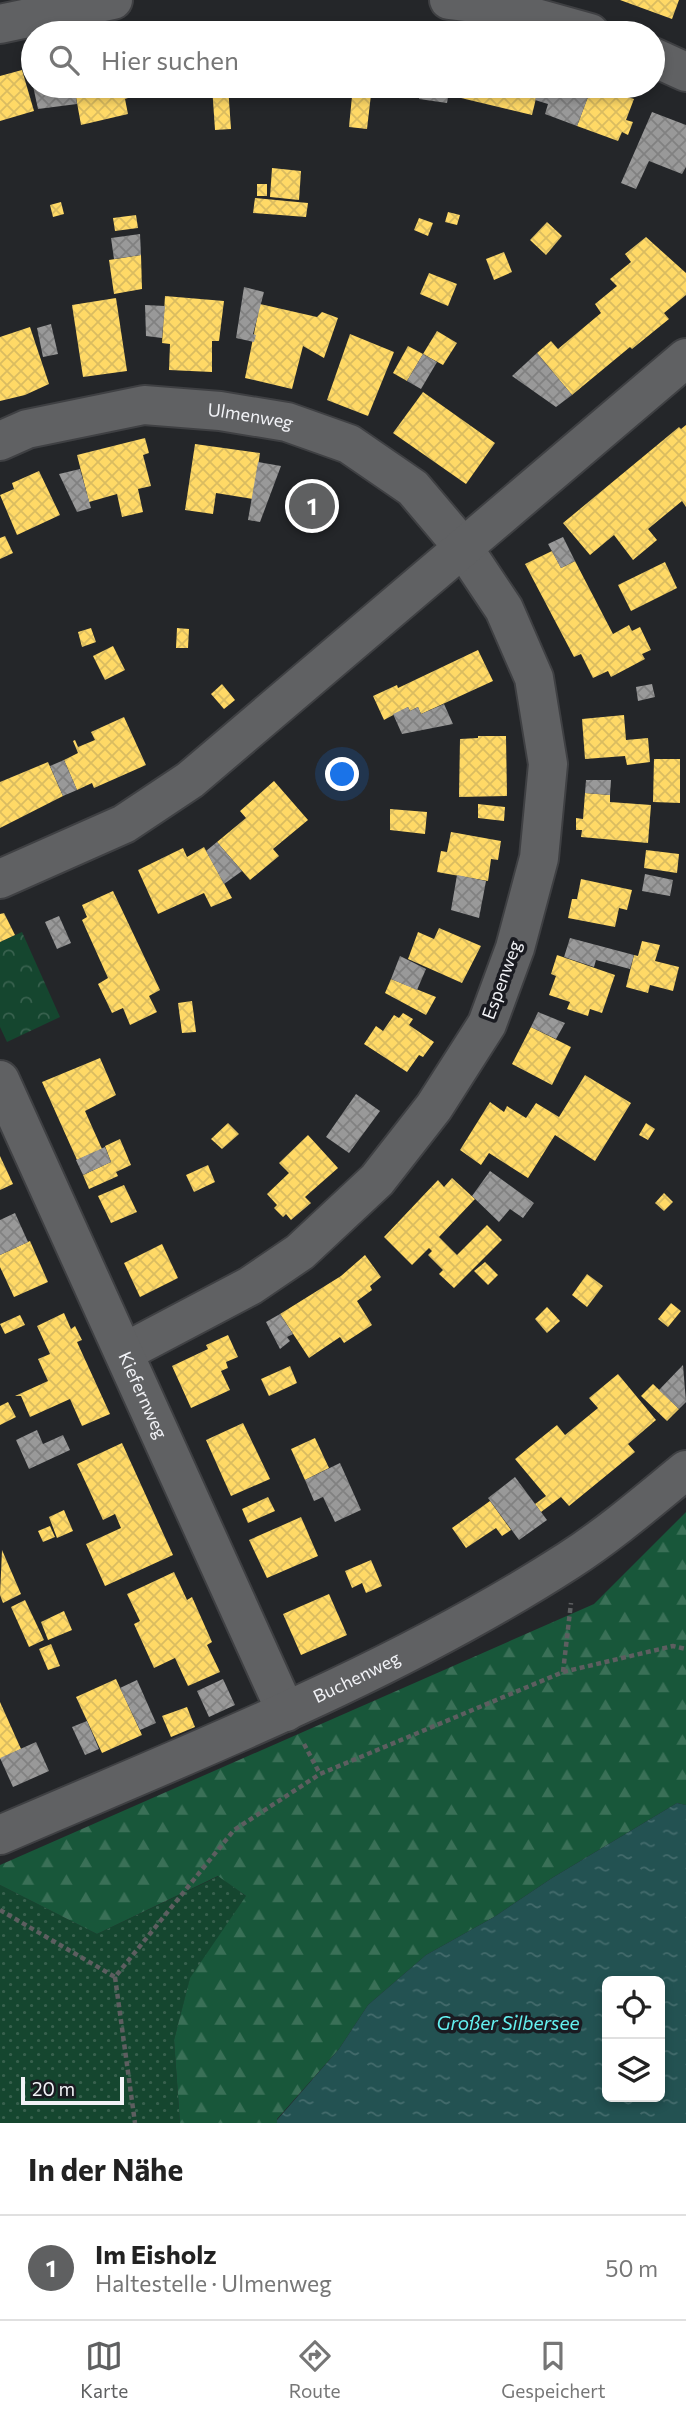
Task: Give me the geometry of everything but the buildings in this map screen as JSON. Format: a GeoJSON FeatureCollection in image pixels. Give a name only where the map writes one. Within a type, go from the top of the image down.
{"type":"FeatureCollection","features":[{"type":"Feature","properties":{"kind":"street"},"geometry":{"type":"LineString","coordinates":[[0,24],[113,0]]}},
{"type":"Feature","properties":{"kind":"street"},"geometry":{"type":"LineString","coordinates":[[449,0],[489,5],[547,21]]}},
{"type":"Feature","properties":{"kind":"street"},"geometry":{"type":"LineString","coordinates":[[665,62],[686,72]]}},
{"type":"Feature","properties":{"kind":"street"},"geometry":{"type":"LineString","coordinates":[[0,879],[124,824],[190,780],[686,358]]}},
{"type":"Feature","properties":{"kind":"street","name":"Ulmenweg"},"geometry":{"type":"LineString","coordinates":[[0,441],[27,429],[144,404],[220,411],[287,422],[349,444],[383,466],[413,488],[462,546]]}},
{"type":"Feature","properties":{"kind":"street","name":"Espenweg"},"geometry":{"type":"LineString","coordinates":[[125,1352],[250,1286],[300,1252],[377,1180],[434,1107],[487,1024],[515,948],[539,858],[548,764],[534,678],[504,609],[462,546]]}},
{"type":"Feature","properties":{"kind":"street","name":"Kiefernweg"},"geometry":{"type":"LineString","coordinates":[[0,1080],[286,1712]]}},
{"type":"Feature","properties":{"kind":"street","name":"Buchenweg"},"geometry":{"type":"LineString","coordinates":[[0,1835],[286,1712],[443,1633],[569,1560],[686,1470]]}},
{"type":"Feature","properties":{"kind":"path"},"geometry":{"type":"LineString","coordinates":[[563,1672],[571,1606],[569,1560]]}},
{"type":"Feature","properties":{"kind":"path"},"geometry":{"type":"LineString","coordinates":[[135,2123],[115,1977],[234,1830],[320,1774],[563,1672],[673,1646],[686,1649]]}},
{"type":"Feature","properties":{"kind":"path"},"geometry":{"type":"LineString","coordinates":[[0,1910],[115,1977]]}},
{"type":"Feature","properties":{"kind":"green space"},"geometry":{"type":"Polygon","coordinates":[[[22,932],[60,1017],[7,1042],[0,1027],[0,942],[22,932]]]}},
{"type":"Feature","properties":{"kind":"green space"},"geometry":{"type":"Polygon","coordinates":[[[686,1512],[686,1805],[677,1803],[552,1878],[494,1917],[426,1955],[368,2005],[339,2049],[277,2119],[277,2123],[180,2123],[174,2040],[190,1978],[246,1896],[218,1876],[97,1934],[0,1885],[0,1865],[594,1604],[686,1512]]]}},
{"type":"Feature","properties":{"kind":"green space"},"geometry":{"type":"Polygon","coordinates":[[[219,1876],[247,1897],[190,1979],[174,2040],[180,2123],[0,2123],[0,1885],[97,1934],[219,1876]]]}},
{"type":"Feature","properties":{"kind":"water","name":"Großer Silbersee"},"geometry":{"type":"Polygon","coordinates":[[[677,1803],[686,1805],[686,2123],[277,2123],[339,2049],[368,2005],[426,1955],[494,1917],[552,1878],[677,1803]]]}},
{"type":"Feature","properties":{"kind":"place","name":"Im Eisholz"},"geometry":{"type":"Point","coordinates":[312,506]}}]}
